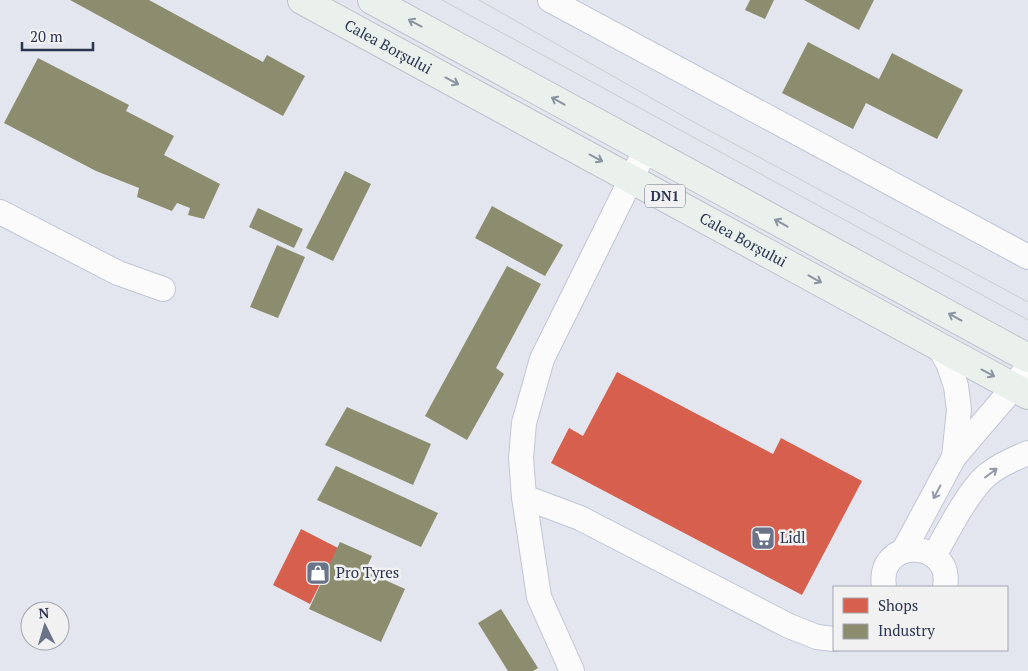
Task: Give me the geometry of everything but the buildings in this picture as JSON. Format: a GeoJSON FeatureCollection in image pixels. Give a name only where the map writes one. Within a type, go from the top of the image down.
{"type":"FeatureCollection","features":[{"type":"Feature","properties":{"kind":"main road","name":"Calea Borșului"},"geometry":{"type":"LineString","coordinates":[[302,0],[631,177],[938,347],[1023,382]]}},
{"type":"Feature","properties":{"kind":"main road","name":"DN1"},"geometry":{"type":"LineString","coordinates":[[372,0],[1028,358]]}},
{"type":"Feature","properties":{"kind":"street"},"geometry":{"type":"LineString","coordinates":[[550,0],[1028,257]]}},
{"type":"Feature","properties":{"kind":"street"},"geometry":{"type":"LineString","coordinates":[[572,671],[539,597],[524,497],[521,458],[524,423],[542,359],[646,150]]}},
{"type":"Feature","properties":{"kind":"street"},"geometry":{"type":"LineString","coordinates":[[0,212],[118,273],[163,289]]}},
{"type":"Feature","properties":{"kind":"street"},"geometry":{"type":"LineString","coordinates":[[938,347],[948,363],[956,386],[959,410],[954,458]]}},
{"type":"Feature","properties":{"kind":"street"},"geometry":{"type":"LineString","coordinates":[[882,585],[889,561],[904,550],[954,458],[1023,382]]}},
{"type":"Feature","properties":{"kind":"street"},"geometry":{"type":"LineString","coordinates":[[934,556],[964,505],[986,476],[1008,461],[1028,453]]}},
{"type":"Feature","properties":{"kind":"street"},"geometry":{"type":"LineString","coordinates":[[524,497],[580,518],[739,601],[829,636]]}},
{"type":"Feature","properties":{"kind":"street"},"geometry":{"type":"LineString","coordinates":[[904,550],[920,550],[934,556],[945,574],[945,586]]}},
{"type":"Feature","properties":{"kind":"tram line"},"geometry":{"type":"LineString","coordinates":[[442,0],[1028,320]]}},
{"type":"Feature","properties":{"kind":"tram line"},"geometry":{"type":"LineString","coordinates":[[479,0],[690,120],[1028,302]]}},
{"type":"Feature","properties":{"kind":"place","name":"Lidl"},"geometry":{"type":"Point","coordinates":[763,538]}},
{"type":"Feature","properties":{"kind":"place","name":"Pro Tyres"},"geometry":{"type":"Point","coordinates":[318,573]}}]}
